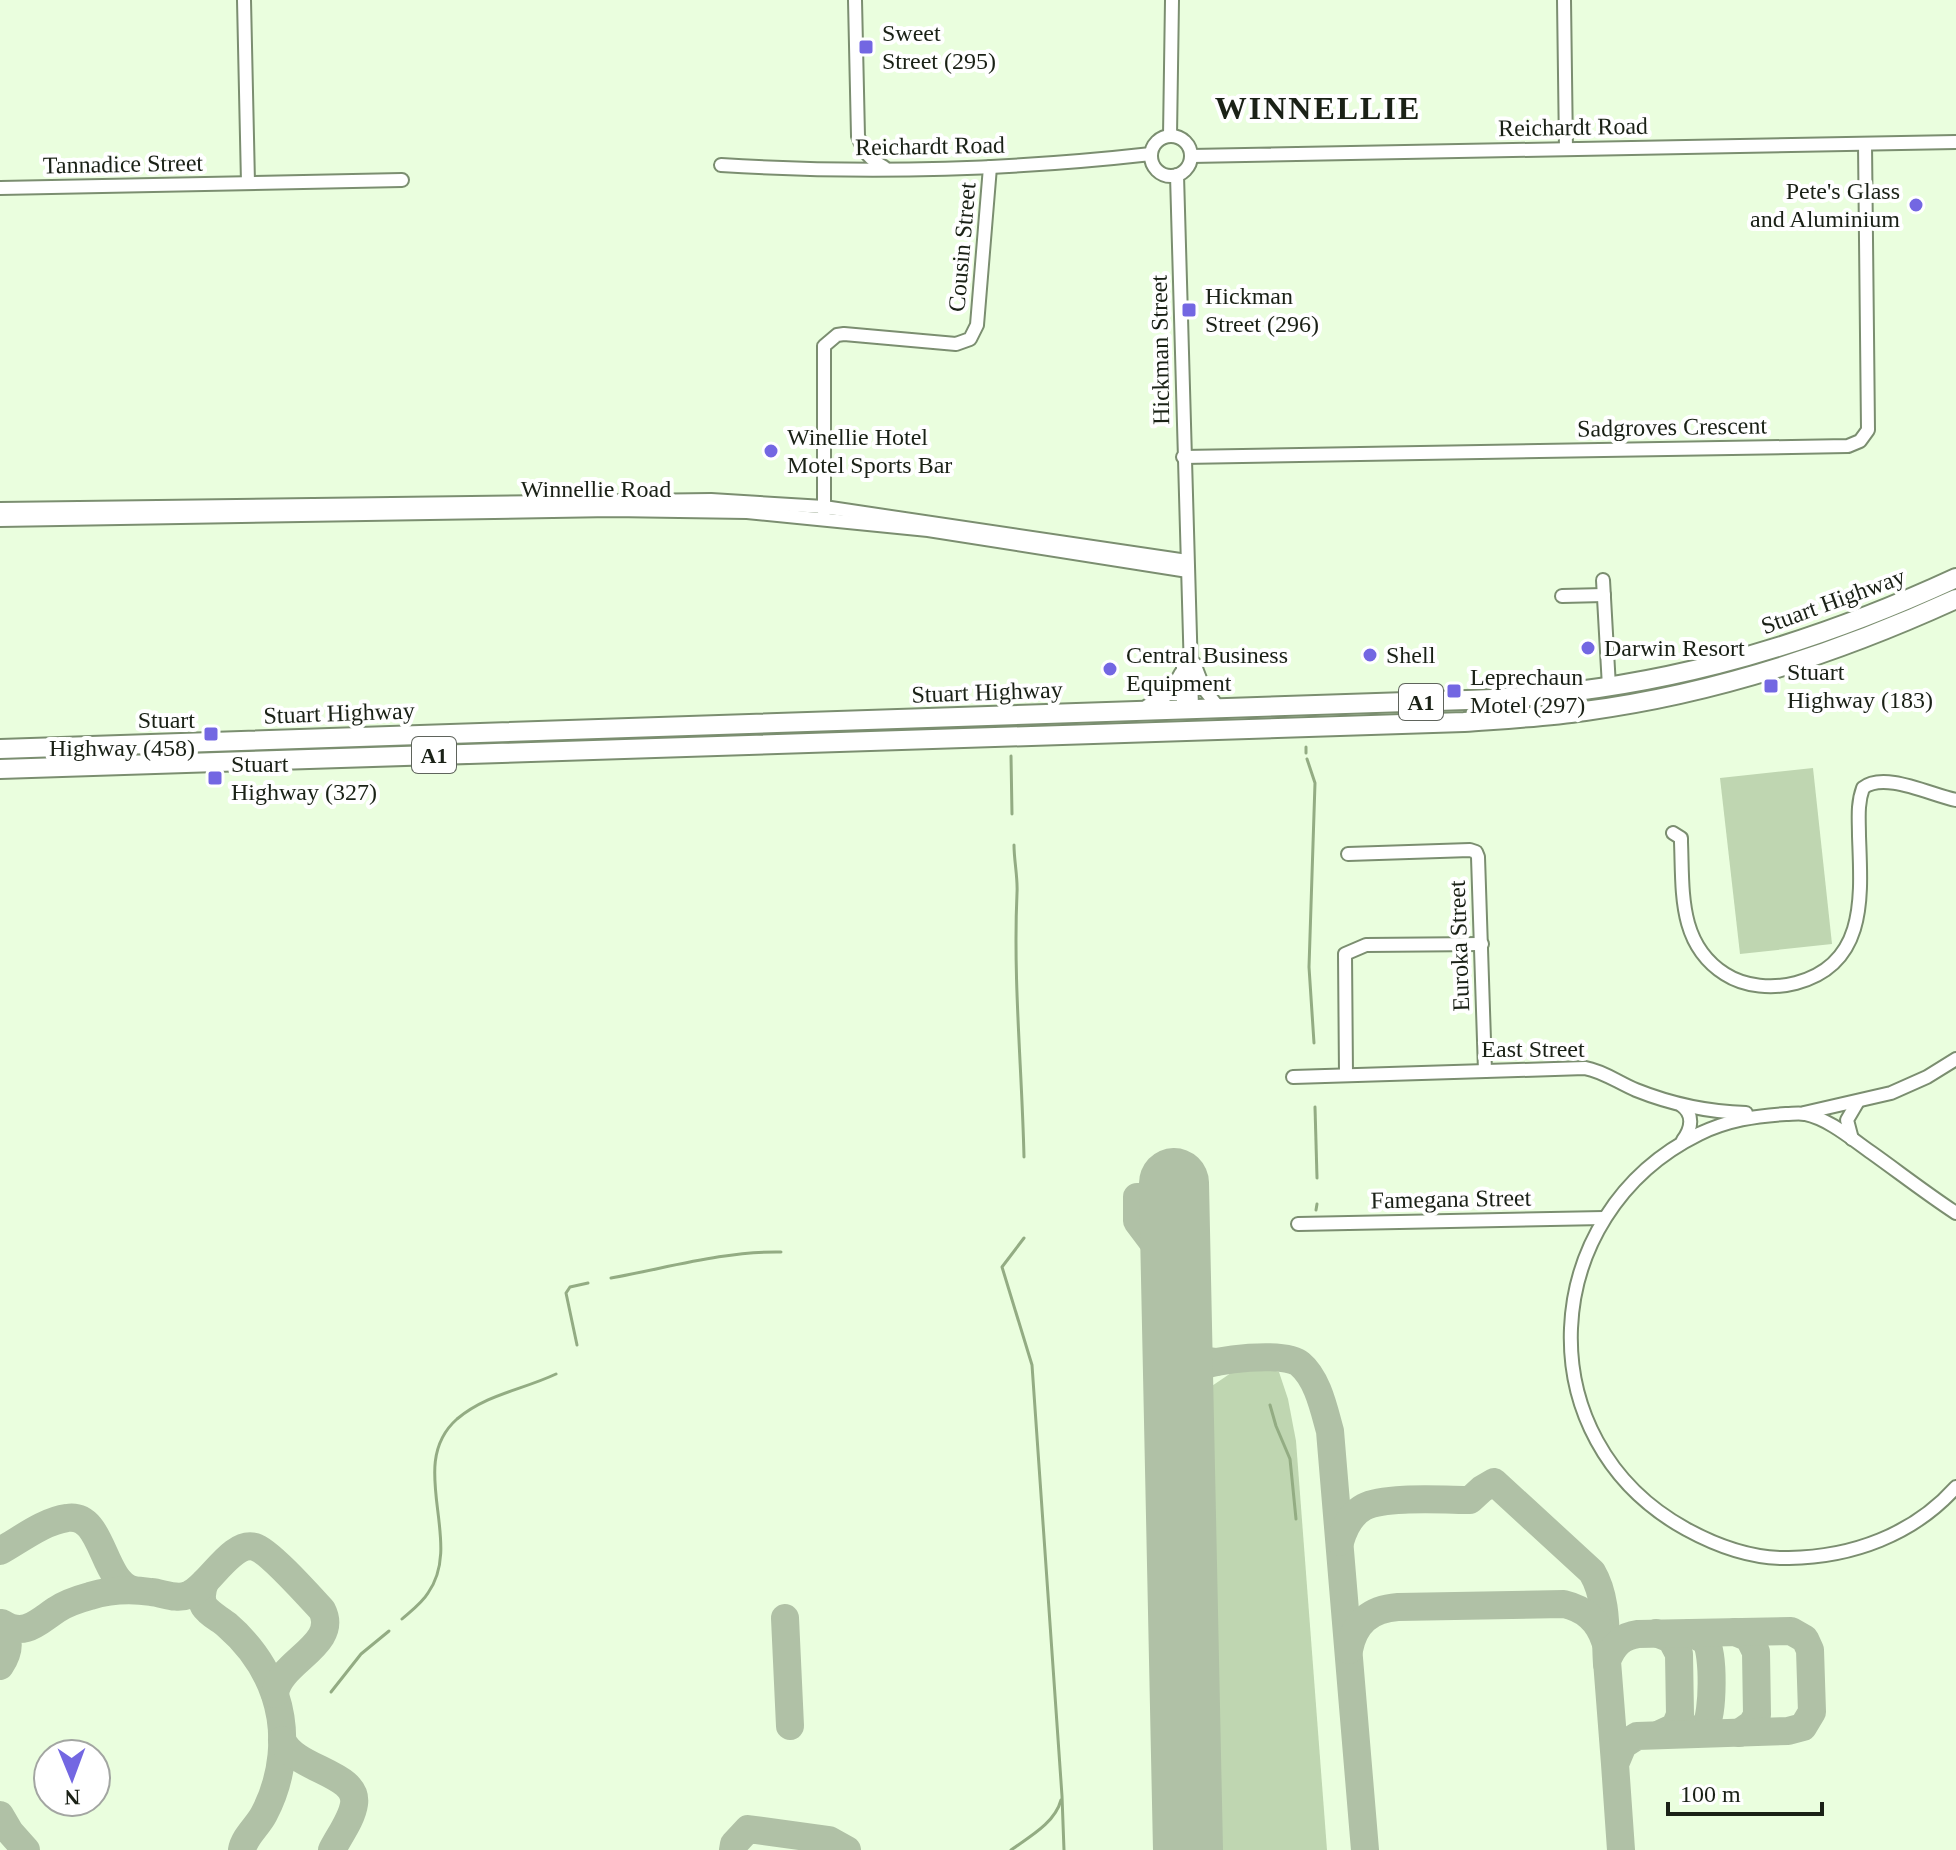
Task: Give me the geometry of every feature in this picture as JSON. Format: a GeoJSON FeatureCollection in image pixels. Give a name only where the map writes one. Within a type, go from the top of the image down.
{"type":"FeatureCollection","features":[{"type":"Feature","properties":{"kind":"highway","name":"Stuart Highway"},"geometry":{"type":"LineString","coordinates":[[0,769],[1427,723],[1539,716],[1654,699],[1762,673],[1849,634],[1956,578]]}},
{"type":"Feature","properties":{"kind":"highway","name":"Stuart Highway"},"geometry":{"type":"LineString","coordinates":[[0,749],[1487,700],[1609,687],[1849,634],[1956,599]]}},
{"type":"Feature","properties":{"kind":"highway"},"geometry":{"type":"LineString","coordinates":[[1341,704],[1358,719],[1407,717],[1427,723]]}},
{"type":"Feature","properties":{"kind":"highway"},"geometry":{"type":"LineString","coordinates":[[1164,731],[1180,726],[1189,711],[1200,724],[1299,721],[1313,726]]}},
{"type":"Feature","properties":{"kind":"highway"},"geometry":{"type":"LineString","coordinates":[[144,744],[145,765]]}},
{"type":"Feature","properties":{"kind":"street"},"geometry":{"type":"LineString","coordinates":[[244,0],[248,183]]}},
{"type":"Feature","properties":{"kind":"street"},"geometry":{"type":"LineString","coordinates":[[855,0],[858,136],[863,150],[874,162],[887,169]]}},
{"type":"Feature","properties":{"kind":"street"},"geometry":{"type":"LineString","coordinates":[[1170,136],[1172,0]]}},
{"type":"Feature","properties":{"kind":"street"},"geometry":{"type":"LineString","coordinates":[[1564,0],[1566,149]]}},
{"type":"Feature","properties":{"kind":"street"},"geometry":{"type":"LineString","coordinates":[[1170,136],[1185,141],[1191,156],[1187,168],[1177,175],[1162,174],[1156,169],[1151,154],[1157,142],[1170,136]]}},
{"type":"Feature","properties":{"kind":"street","name":"Reichardt Road"},"geometry":{"type":"LineString","coordinates":[[1191,156],[1956,142]]}},
{"type":"Feature","properties":{"kind":"street","name":"Sadgroves Crescent"},"geometry":{"type":"LineString","coordinates":[[1183,457],[1848,446],[1860,441],[1868,430],[1865,144]]}},
{"type":"Feature","properties":{"kind":"street","name":"Reichardt Road"},"geometry":{"type":"LineString","coordinates":[[721,165],[806,171],[990,167],[1151,154]]}},
{"type":"Feature","properties":{"kind":"street","name":"Cousin Street"},"geometry":{"type":"LineString","coordinates":[[824,513],[824,346],[837,335],[844,334],[956,344],[970,339],[977,325],[990,167]]}},
{"type":"Feature","properties":{"kind":"street","name":"Hickman Street"},"geometry":{"type":"LineString","coordinates":[[1177,175],[1185,524],[1183,661],[1189,711]]}},
{"type":"Feature","properties":{"kind":"street","name":"Tannadice Street"},"geometry":{"type":"LineString","coordinates":[[0,188],[402,180]]}},
{"type":"Feature","properties":{"kind":"street","name":"Winnellie Road"},"geometry":{"type":"LineString","coordinates":[[0,509],[711,500],[824,513],[1184,566]]}},
{"type":"Feature","properties":{"kind":"street","name":"Winnellie Road"},"geometry":{"type":"LineString","coordinates":[[0,520],[612,510],[824,513]]}},
{"type":"Feature","properties":{"kind":"street","name":"Hickman Street"},"geometry":{"type":"LineString","coordinates":[[1184,566],[1190,648],[1189,711]]}},
{"type":"Feature","properties":{"kind":"street"},"geometry":{"type":"LineString","coordinates":[[1603,580],[1609,687]]}},
{"type":"Feature","properties":{"kind":"street"},"geometry":{"type":"LineString","coordinates":[[1562,596],[1604,595]]}},
{"type":"Feature","properties":{"kind":"street","name":"Hickman Street"},"geometry":{"type":"LineString","coordinates":[[1190,648],[1204,689],[1219,708]]}},
{"type":"Feature","properties":{"kind":"street","name":"Hickman Street"},"geometry":{"type":"LineString","coordinates":[[1125,711],[1166,698],[1177,682],[1183,661]]}},
{"type":"Feature","properties":{"kind":"street"},"geometry":{"type":"LineString","coordinates":[[1673,833],[1681,842],[1686,923],[1699,949],[1722,973],[1736,980],[1760,986],[1791,984],[1813,977],[1831,965],[1848,944],[1858,922],[1858,807],[1863,788],[1873,782],[1888,781],[1956,800]]}},
{"type":"Feature","properties":{"kind":"street","name":"Euroka Street"},"geometry":{"type":"LineString","coordinates":[[1348,854],[1476,852],[1485,1071]]}},
{"type":"Feature","properties":{"kind":"street"},"geometry":{"type":"LineString","coordinates":[[1346,1075],[1345,954],[1366,945],[1482,944]]}},
{"type":"Feature","properties":{"kind":"street"},"geometry":{"type":"LineString","coordinates":[[1678,1145],[1733,1120],[1804,1113],[1857,1103],[1901,1089],[1956,1059]]}},
{"type":"Feature","properties":{"kind":"street","name":"East Street"},"geometry":{"type":"LineString","coordinates":[[1293,1077],[1590,1069],[1633,1089],[1677,1103],[1765,1115]]}},
{"type":"Feature","properties":{"kind":"street"},"geometry":{"type":"LineString","coordinates":[[1677,1103],[1687,1109],[1691,1123],[1687,1135],[1637,1176],[1604,1218],[1584,1260],[1572,1297],[1569,1338],[1574,1379],[1594,1434],[1610,1463],[1637,1494],[1664,1517],[1697,1536],[1747,1554],[1780,1558],[1816,1557],[1859,1549],[1889,1537],[1937,1505],[1956,1487]]}},
{"type":"Feature","properties":{"kind":"street"},"geometry":{"type":"LineString","coordinates":[[1852,1139],[1847,1120],[1857,1103]]}},
{"type":"Feature","properties":{"kind":"street"},"geometry":{"type":"LineString","coordinates":[[1804,1113],[1852,1139],[1956,1212]]}},
{"type":"Feature","properties":{"kind":"street","name":"Famegana Street"},"geometry":{"type":"LineString","coordinates":[[1298,1224],[1604,1218]]}},
{"type":"Feature","properties":{"kind":"green space"},"geometry":{"type":"Polygon","coordinates":[[[1813,768],[1832,944],[1740,954],[1720,778],[1813,768]]]}},
{"type":"Feature","properties":{"kind":"green space"},"geometry":{"type":"Polygon","coordinates":[[[1266,1368],[1279,1372],[1296,1441],[1327,1850],[1215,1850],[1206,1390],[1231,1373],[1266,1368]]]}},
{"type":"Feature","properties":{"kind":"waterway"},"geometry":{"type":"LineString","coordinates":[[1306,747],[1306,753]]}},
{"type":"Feature","properties":{"kind":"waterway"},"geometry":{"type":"LineString","coordinates":[[1011,756],[1012,814]]}},
{"type":"Feature","properties":{"kind":"waterway"},"geometry":{"type":"LineString","coordinates":[[1307,759],[1315,783],[1309,967],[1314,1043]]}},
{"type":"Feature","properties":{"kind":"waterway"},"geometry":{"type":"LineString","coordinates":[[1014,845],[1024,1157]]}},
{"type":"Feature","properties":{"kind":"waterway"},"geometry":{"type":"LineString","coordinates":[[1315,1107],[1317,1178]]}},
{"type":"Feature","properties":{"kind":"waterway"},"geometry":{"type":"LineString","coordinates":[[1316,1210],[1317,1204]]}},
{"type":"Feature","properties":{"kind":"waterway"},"geometry":{"type":"LineString","coordinates":[[1024,1238],[1002,1267],[1032,1365],[1064,1850]]}},
{"type":"Feature","properties":{"kind":"waterway"},"geometry":{"type":"LineString","coordinates":[[611,1278],[717,1257],[781,1252]]}},
{"type":"Feature","properties":{"kind":"waterway"},"geometry":{"type":"LineString","coordinates":[[577,1345],[566,1293],[570,1287],[588,1283]]}},
{"type":"Feature","properties":{"kind":"waterway"},"geometry":{"type":"LineString","coordinates":[[402,1619],[426,1597],[438,1572],[441,1550],[435,1481],[436,1458],[442,1438],[457,1419],[480,1404],[556,1374]]}},
{"type":"Feature","properties":{"kind":"waterway"},"geometry":{"type":"LineString","coordinates":[[1270,1405],[1290,1459],[1296,1519]]}},
{"type":"Feature","properties":{"kind":"waterway"},"geometry":{"type":"LineString","coordinates":[[331,1692],[361,1654],[389,1631]]}},
{"type":"Feature","properties":{"kind":"waterway"},"geometry":{"type":"LineString","coordinates":[[1011,1850],[1047,1822],[1061,1800]]}},
{"type":"Feature","properties":{"kind":"taxiway"},"geometry":{"type":"LineString","coordinates":[[1175,1197],[1137,1197],[1137,1221],[1176,1273]]}},
{"type":"Feature","properties":{"kind":"taxiway"},"geometry":{"type":"LineString","coordinates":[[1177,1325],[1181,1340],[1189,1352],[1200,1359],[1216,1362]]}},
{"type":"Feature","properties":{"kind":"taxiway"},"geometry":{"type":"LineString","coordinates":[[1178,1399],[1187,1378],[1197,1368],[1249,1358],[1292,1360],[1306,1370],[1316,1386],[1330,1431],[1365,1850]]}},
{"type":"Feature","properties":{"kind":"taxiway"},"geometry":{"type":"LineString","coordinates":[[1340,1542],[1355,1513],[1364,1507],[1400,1500],[1470,1500],[1494,1482],[1592,1572],[1603,1605],[1607,1664]]}},
{"type":"Feature","properties":{"kind":"taxiway"},"geometry":{"type":"LineString","coordinates":[[0,1551],[50,1523],[67,1518],[79,1519],[96,1536],[114,1574],[122,1584],[133,1590]]}},
{"type":"Feature","properties":{"kind":"taxiway"},"geometry":{"type":"LineString","coordinates":[[0,1666],[8,1645],[2,1623],[24,1629],[68,1603],[105,1592],[136,1591],[174,1597],[188,1595],[237,1550],[255,1547],[279,1565],[308,1595],[322,1610],[325,1622],[316,1644],[286,1672],[275,1694]]}},
{"type":"Feature","properties":{"kind":"taxiway"},"geometry":{"type":"LineString","coordinates":[[205,1582],[202,1594],[204,1606],[235,1632],[256,1657],[267,1675],[279,1710],[282,1756],[276,1786],[264,1814],[242,1850]]}},
{"type":"Feature","properties":{"kind":"taxiway"},"geometry":{"type":"LineString","coordinates":[[1349,1650],[1355,1632],[1365,1619],[1379,1611],[1398,1607],[1564,1604],[1590,1616],[1605,1641]]}},
{"type":"Feature","properties":{"kind":"taxiway"},"geometry":{"type":"LineString","coordinates":[[785,1618],[790,1726]]}},
{"type":"Feature","properties":{"kind":"taxiway"},"geometry":{"type":"LineString","coordinates":[[1615,1764],[1607,1661],[1612,1650],[1623,1639],[1638,1634],[1791,1631],[1805,1639],[1810,1650],[1812,1712],[1803,1727],[1788,1731],[1637,1736],[1623,1745],[1615,1764],[1621,1850]]}},
{"type":"Feature","properties":{"kind":"taxiway"},"geometry":{"type":"LineString","coordinates":[[1735,1632],[1749,1638],[1756,1652],[1757,1715],[1752,1724],[1739,1733]]}},
{"type":"Feature","properties":{"kind":"taxiway"},"geometry":{"type":"LineString","coordinates":[[1656,1633],[1671,1639],[1679,1654],[1680,1715],[1675,1727],[1660,1734]]}},
{"type":"Feature","properties":{"kind":"taxiway"},"geometry":{"type":"LineString","coordinates":[[1689,1633],[1706,1642],[1712,1684],[1706,1725],[1690,1734]]}},
{"type":"Feature","properties":{"kind":"taxiway"},"geometry":{"type":"LineString","coordinates":[[282,1740],[299,1758],[337,1778],[353,1794],[351,1816],[332,1850]]}},
{"type":"Feature","properties":{"kind":"taxiway"},"geometry":{"type":"LineString","coordinates":[[0,1815],[26,1850]]}},
{"type":"Feature","properties":{"kind":"taxiway"},"geometry":{"type":"LineString","coordinates":[[733,1850],[734,1844],[748,1829],[829,1840],[847,1850]]}},
{"type":"Feature","properties":{"kind":"runway"},"geometry":{"type":"LineString","coordinates":[[1174,1183],[1188,1850]]}},
{"type":"Feature","properties":{"kind":"place","name":"Sweet Street (295)"},"geometry":{"type":"Point","coordinates":[866,47]}},
{"type":"Feature","properties":{"kind":"place","name":"Pete's Glass and Aluminium"},"geometry":{"type":"Point","coordinates":[1916,205]}},
{"type":"Feature","properties":{"kind":"place","name":"Hickman Street (296)"},"geometry":{"type":"Point","coordinates":[1189,310]}},
{"type":"Feature","properties":{"kind":"place","name":"Winellie Hotel Motel Sports Bar"},"geometry":{"type":"Point","coordinates":[771,451]}},
{"type":"Feature","properties":{"kind":"place","name":"Darwin Resort"},"geometry":{"type":"Point","coordinates":[1588,648]}},
{"type":"Feature","properties":{"kind":"place","name":"Shell"},"geometry":{"type":"Point","coordinates":[1370,655]}},
{"type":"Feature","properties":{"kind":"place","name":"Central Business Equipment"},"geometry":{"type":"Point","coordinates":[1110,669]}},
{"type":"Feature","properties":{"kind":"place","name":"Stuart Highway (183)"},"geometry":{"type":"Point","coordinates":[1771,686]}},
{"type":"Feature","properties":{"kind":"place","name":"Leprechaun Motel (297)"},"geometry":{"type":"Point","coordinates":[1454,691]}},
{"type":"Feature","properties":{"kind":"place","name":"Stuart Highway (458)"},"geometry":{"type":"Point","coordinates":[211,734]}},
{"type":"Feature","properties":{"kind":"place","name":"Stuart Highway (327)"},"geometry":{"type":"Point","coordinates":[215,778]}},
{"type":"Feature","properties":{"kind":"district","name":"WINNELLIE"},"geometry":{"type":"Point","coordinates":[1318,108]}}]}
